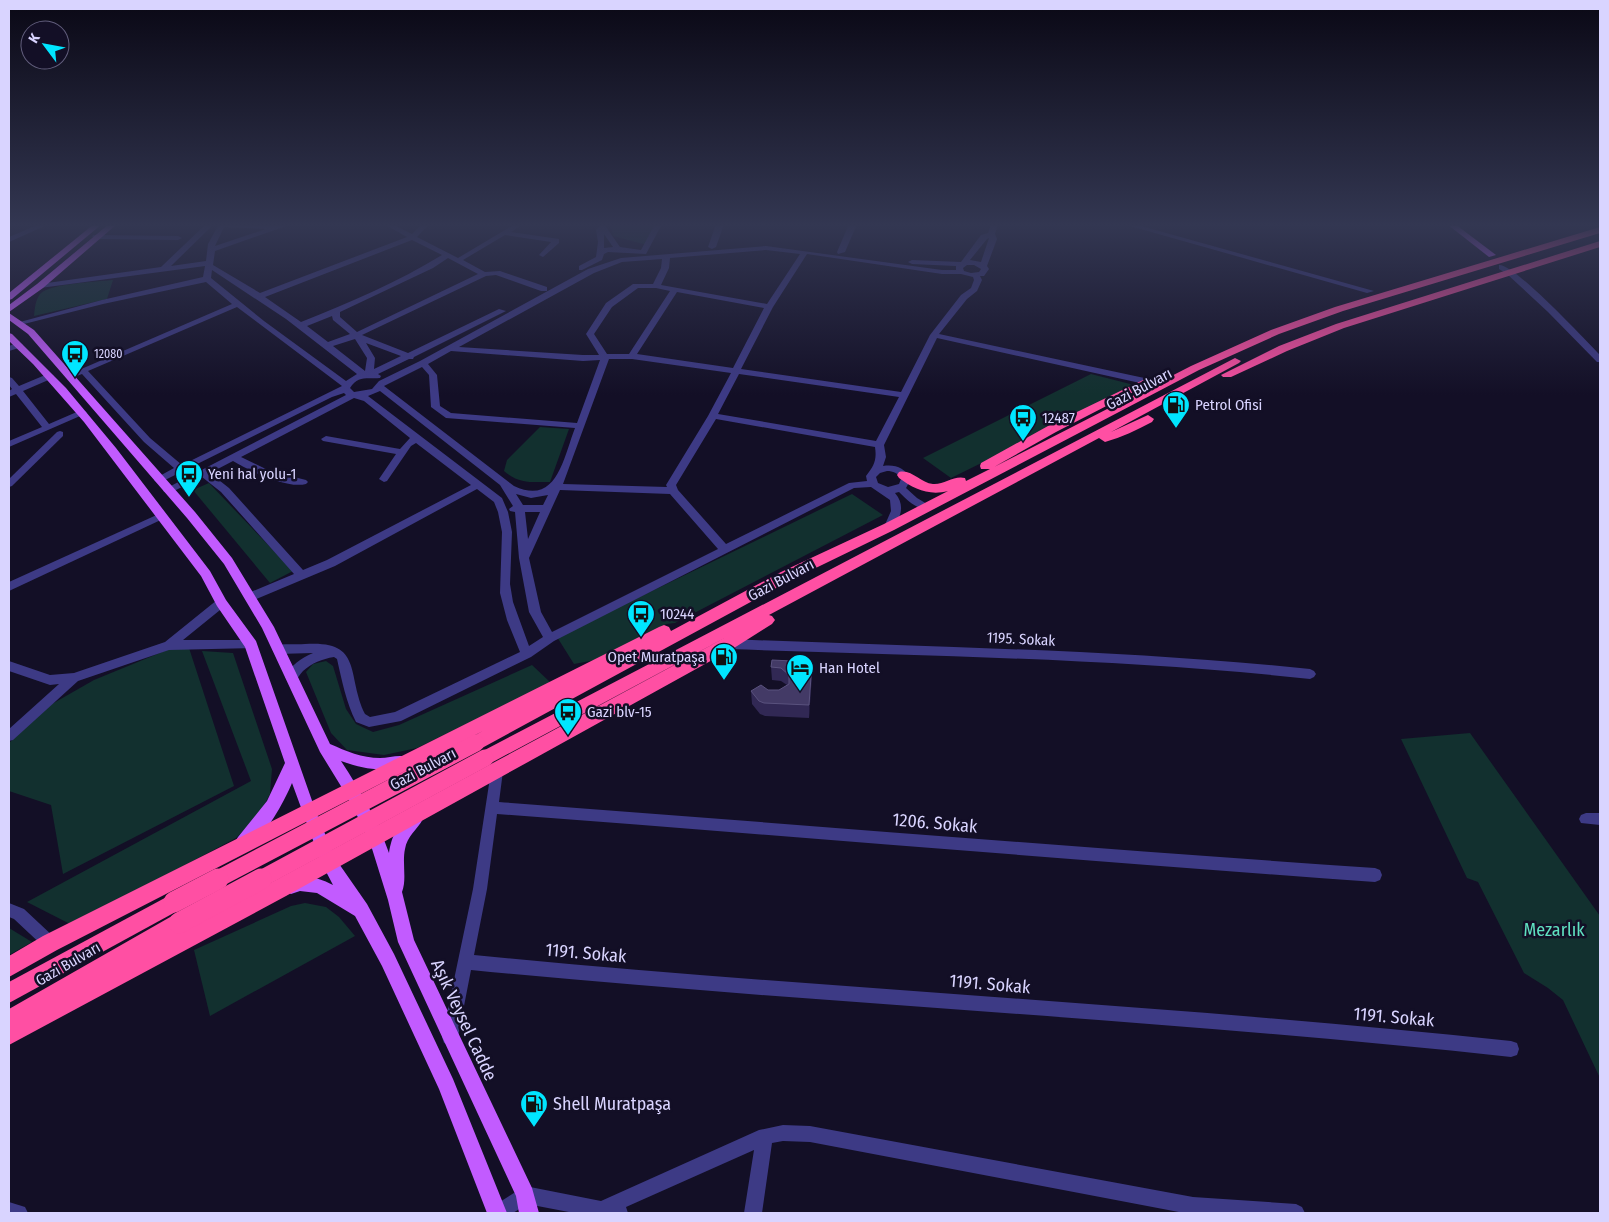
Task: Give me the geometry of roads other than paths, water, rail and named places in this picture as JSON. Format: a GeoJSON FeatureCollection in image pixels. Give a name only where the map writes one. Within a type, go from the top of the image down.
{"type":"FeatureCollection","features":[{"type":"Feature","properties":{"kind":"highway"},"geometry":{"type":"LineString","coordinates":[[901,473],[918,486],[930,489],[948,487],[1052,429],[1258,331],[1370,291],[1404,281]]}},
{"type":"Feature","properties":{"kind":"highway","name":"Gazi Bulvarı"},"geometry":{"type":"LineString","coordinates":[[9,993],[174,902],[486,758],[786,576],[889,527],[1195,368],[1275,332],[1338,308],[1429,281]]}},
{"type":"Feature","properties":{"kind":"highway","name":"Gazi Bulvarı"},"geometry":{"type":"LineString","coordinates":[[9,1021],[179,923],[1066,451],[1123,432],[1250,362],[1321,332],[1471,281]]}},
{"type":"Feature","properties":{"kind":"highway"},"geometry":{"type":"LineString","coordinates":[[9,1035],[45,1013],[280,890],[448,798],[486,758],[729,644],[874,553]]}},
{"type":"Feature","properties":{"kind":"highway"},"geometry":{"type":"LineString","coordinates":[[9,967],[50,943],[352,792],[713,606],[786,576]]}},
{"type":"Feature","properties":{"kind":"highway"},"geometry":{"type":"LineString","coordinates":[[428,753],[397,781],[396,790],[399,798],[408,803],[422,805],[448,798]]}},
{"type":"Feature","properties":{"kind":"highway"},"geometry":{"type":"LineString","coordinates":[[231,916],[262,892],[274,876],[278,863],[276,854],[267,845],[241,846]]}},
{"type":"Feature","properties":{"kind":"main road"},"geometry":{"type":"LineString","coordinates":[[9,297],[29,281]]}},
{"type":"Feature","properties":{"kind":"main road"},"geometry":{"type":"LineString","coordinates":[[9,309],[45,281]]}},
{"type":"Feature","properties":{"kind":"main road"},"geometry":{"type":"LineString","coordinates":[[9,292],[24,285]]}},
{"type":"Feature","properties":{"kind":"main road"},"geometry":{"type":"LineString","coordinates":[[20,323],[26,303],[37,288]]}},
{"type":"Feature","properties":{"kind":"main road","name":"Aşık Veysel Cadde"},"geometry":{"type":"LineString","coordinates":[[9,316],[20,323],[69,376],[168,490],[228,561],[250,597],[278,649],[324,748],[352,792],[376,838],[396,900],[406,942],[525,1195],[529,1213]]}},
{"type":"Feature","properties":{"kind":"main road"},"geometry":{"type":"LineString","coordinates":[[9,336],[14,347],[50,376],[82,412],[206,574],[221,603],[251,645],[309,812],[329,862],[361,910],[388,960],[447,1085],[498,1213]]}},
{"type":"Feature","properties":{"kind":"main road"},"geometry":{"type":"LineString","coordinates":[[324,748],[353,762],[369,763],[392,764],[428,753]]}},
{"type":"Feature","properties":{"kind":"main road"},"geometry":{"type":"LineString","coordinates":[[241,846],[271,811],[282,791],[292,763]]}},
{"type":"Feature","properties":{"kind":"main road"},"geometry":{"type":"LineString","coordinates":[[396,900],[395,853],[400,837],[409,824],[423,812]]}},
{"type":"Feature","properties":{"kind":"main road"},"geometry":{"type":"LineString","coordinates":[[280,890],[297,883],[313,885],[330,890],[361,910]]}},
{"type":"Feature","properties":{"kind":"street"},"geometry":{"type":"LineString","coordinates":[[37,288],[86,281]]}},
{"type":"Feature","properties":{"kind":"street"},"geometry":{"type":"LineString","coordinates":[[20,323],[102,302],[198,281]]}},
{"type":"Feature","properties":{"kind":"street"},"geometry":{"type":"LineString","coordinates":[[210,281],[351,391],[367,399],[498,500],[506,518],[508,548],[504,585],[511,617],[527,654]]}},
{"type":"Feature","properties":{"kind":"street"},"geometry":{"type":"LineString","coordinates":[[238,281],[302,325],[368,375],[381,379],[381,385]]}},
{"type":"Feature","properties":{"kind":"street"},"geometry":{"type":"LineString","coordinates":[[260,296],[299,281]]}},
{"type":"Feature","properties":{"kind":"street"},"geometry":{"type":"LineString","coordinates":[[302,325],[399,281]]}},
{"type":"Feature","properties":{"kind":"street"},"geometry":{"type":"LineString","coordinates":[[327,345],[357,336],[470,281]]}},
{"type":"Feature","properties":{"kind":"street"},"geometry":{"type":"LineString","coordinates":[[521,281],[544,289]]}},
{"type":"Feature","properties":{"kind":"street"},"geometry":{"type":"LineString","coordinates":[[168,490],[330,408],[351,391],[356,377],[368,375],[410,357],[557,281]]}},
{"type":"Feature","properties":{"kind":"street"},"geometry":{"type":"LineString","coordinates":[[159,480],[329,395],[351,391],[367,394],[573,281]]}},
{"type":"Feature","properties":{"kind":"street"},"geometry":{"type":"LineString","coordinates":[[656,286],[658,281]]}},
{"type":"Feature","properties":{"kind":"street"},"geometry":{"type":"LineString","coordinates":[[724,549],[673,491],[671,485],[713,416],[769,307],[786,281]]}},
{"type":"Feature","properties":{"kind":"street"},"geometry":{"type":"LineString","coordinates":[[965,281],[968,292]]}},
{"type":"Feature","properties":{"kind":"street"},"geometry":{"type":"LineString","coordinates":[[886,489],[905,482],[901,473],[885,463],[881,456],[879,445],[934,335],[968,292],[974,289],[978,281]]}},
{"type":"Feature","properties":{"kind":"street"},"geometry":{"type":"LineString","coordinates":[[1334,281],[1370,291]]}},
{"type":"Feature","properties":{"kind":"street"},"geometry":{"type":"LineString","coordinates":[[1518,281],[1600,360]]}},
{"type":"Feature","properties":{"kind":"street"},"geometry":{"type":"LineString","coordinates":[[605,358],[590,334],[609,306],[636,286],[656,286],[769,307]]}},
{"type":"Feature","properties":{"kind":"street"},"geometry":{"type":"LineString","coordinates":[[632,356],[674,290]]}},
{"type":"Feature","properties":{"kind":"street"},"geometry":{"type":"LineString","coordinates":[[69,376],[238,304]]}},
{"type":"Feature","properties":{"kind":"street"},"geometry":{"type":"LineString","coordinates":[[336,311],[336,318],[357,336],[371,358],[368,375]]}},
{"type":"Feature","properties":{"kind":"street"},"geometry":{"type":"LineString","coordinates":[[934,335],[1149,382]]}},
{"type":"Feature","properties":{"kind":"street"},"geometry":{"type":"LineString","coordinates":[[357,336],[410,357]]}},
{"type":"Feature","properties":{"kind":"street"},"geometry":{"type":"LineString","coordinates":[[449,349],[605,358],[617,355],[632,356],[904,395]]}},
{"type":"Feature","properties":{"kind":"street"},"geometry":{"type":"LineString","coordinates":[[524,558],[558,483],[605,358]]}},
{"type":"Feature","properties":{"kind":"street"},"geometry":{"type":"LineString","coordinates":[[423,363],[433,375],[436,407],[449,416],[581,426]]}},
{"type":"Feature","properties":{"kind":"street"},"geometry":{"type":"LineString","coordinates":[[83,370],[147,440],[181,469]]}},
{"type":"Feature","properties":{"kind":"street"},"geometry":{"type":"LineString","coordinates":[[13,392],[50,376]]}},
{"type":"Feature","properties":{"kind":"street"},"geometry":{"type":"LineString","coordinates":[[9,380],[13,392],[47,427]]}},
{"type":"Feature","properties":{"kind":"street"},"geometry":{"type":"LineString","coordinates":[[381,385],[514,491],[536,496],[551,491],[558,483]]}},
{"type":"Feature","properties":{"kind":"street"},"geometry":{"type":"LineString","coordinates":[[9,444],[82,412]]}},
{"type":"Feature","properties":{"kind":"street"},"geometry":{"type":"LineString","coordinates":[[713,416],[879,445]]}},
{"type":"Feature","properties":{"kind":"street"},"geometry":{"type":"LineString","coordinates":[[9,484],[60,434]]}},
{"type":"Feature","properties":{"kind":"street"},"geometry":{"type":"LineString","coordinates":[[384,479],[408,444],[416,438]]}},
{"type":"Feature","properties":{"kind":"street"},"geometry":{"type":"LineString","coordinates":[[326,439],[402,452]]}},
{"type":"Feature","properties":{"kind":"street"},"geometry":{"type":"LineString","coordinates":[[881,456],[877,470],[871,476],[886,489],[898,505],[897,514],[889,527]]}},
{"type":"Feature","properties":{"kind":"street"},"geometry":{"type":"LineString","coordinates":[[234,457],[267,475],[303,482]]}},
{"type":"Feature","properties":{"kind":"street"},"geometry":{"type":"LineString","coordinates":[[877,470],[887,468],[901,473]]}},
{"type":"Feature","properties":{"kind":"street"},"geometry":{"type":"LineString","coordinates":[[204,473],[225,490],[301,575]]}},
{"type":"Feature","properties":{"kind":"street"},"geometry":{"type":"LineString","coordinates":[[503,483],[520,508],[524,558],[535,612],[550,638]]}},
{"type":"Feature","properties":{"kind":"street"},"geometry":{"type":"LineString","coordinates":[[558,483],[673,491]]}},
{"type":"Feature","properties":{"kind":"street"},"geometry":{"type":"LineString","coordinates":[[250,597],[331,563],[478,485]]}},
{"type":"Feature","properties":{"kind":"street"},"geometry":{"type":"LineString","coordinates":[[278,649],[293,651],[328,649],[336,652],[342,657],[354,705],[360,718],[369,722],[397,717],[527,654],[550,638],[852,485],[886,489],[927,507]]}},
{"type":"Feature","properties":{"kind":"street"},"geometry":{"type":"LineString","coordinates":[[503,511],[520,508],[546,508]]}},
{"type":"Feature","properties":{"kind":"street"},"geometry":{"type":"LineString","coordinates":[[9,587],[161,516]]}},
{"type":"Feature","properties":{"kind":"street"},"geometry":{"type":"LineString","coordinates":[[169,645],[221,603]]}},
{"type":"Feature","properties":{"kind":"street","name":"1195. Sokak"},"geometry":{"type":"LineString","coordinates":[[729,644],[974,651],[1244,667],[1310,674]]}},
{"type":"Feature","properties":{"kind":"street"},"geometry":{"type":"LineString","coordinates":[[9,666],[50,680],[74,678],[169,645],[251,645]]}},
{"type":"Feature","properties":{"kind":"street"},"geometry":{"type":"LineString","coordinates":[[291,677],[299,666],[307,661],[325,653],[336,652]]}},
{"type":"Feature","properties":{"kind":"street"},"geometry":{"type":"LineString","coordinates":[[9,736],[74,678]]}},
{"type":"Feature","properties":{"kind":"street"},"geometry":{"type":"LineString","coordinates":[[450,1039],[480,889],[492,808],[486,758]]}},
{"type":"Feature","properties":{"kind":"street","name":"1206. Sokak"},"geometry":{"type":"LineString","coordinates":[[492,808],[766,828],[1098,856],[1375,875]]}},
{"type":"Feature","properties":{"kind":"street"},"geometry":{"type":"LineString","coordinates":[[1586,819],[1600,819]]}},
{"type":"Feature","properties":{"kind":"street"},"geometry":{"type":"LineString","coordinates":[[9,910],[19,914],[50,943]]}},
{"type":"Feature","properties":{"kind":"street","name":"1191. Sokak"},"geometry":{"type":"LineString","coordinates":[[465,962],[630,978],[828,991],[1391,1036],[1511,1049]]}},
{"type":"Feature","properties":{"kind":"street"},"geometry":{"type":"LineString","coordinates":[[498,1213],[525,1195],[610,1211],[765,1136],[783,1133],[810,1134],[1193,1206],[1296,1213]]}},
{"type":"Feature","properties":{"kind":"street"},"geometry":{"type":"LineString","coordinates":[[753,1213],[765,1136]]}},
{"type":"Feature","properties":{"kind":"street"},"geometry":{"type":"LineString","coordinates":[[9,1211],[19,1213]]}},
{"type":"Feature","properties":{"kind":"place","name":"12080"},"geometry":{"type":"Point","coordinates":[75,378]}},
{"type":"Feature","properties":{"kind":"place","name":"Petrol Ofisi"},"geometry":{"type":"Point","coordinates":[1176,429]}},
{"type":"Feature","properties":{"kind":"place","name":"12487"},"geometry":{"type":"Point","coordinates":[1023,442]}},
{"type":"Feature","properties":{"kind":"place","name":"Yeni hal yolu-1"},"geometry":{"type":"Point","coordinates":[189,498]}},
{"type":"Feature","properties":{"kind":"place","name":"10244"},"geometry":{"type":"Point","coordinates":[641,638]}},
{"type":"Feature","properties":{"kind":"place","name":"Opet Muratpaşa"},"geometry":{"type":"Point","coordinates":[724,681]}},
{"type":"Feature","properties":{"kind":"place","name":"Han Hotel"},"geometry":{"type":"Point","coordinates":[800,692]}},
{"type":"Feature","properties":{"kind":"place","name":"Gazi blv-15"},"geometry":{"type":"Point","coordinates":[568,736]}},
{"type":"Feature","properties":{"kind":"place","name":"Shell Muratpaşa"},"geometry":{"type":"Point","coordinates":[534,1128]}},
{"type":"Feature","properties":{"kind":"park label","name":"Mezarlık"},"geometry":{"type":"Point","coordinates":[1554,930]}}]}
